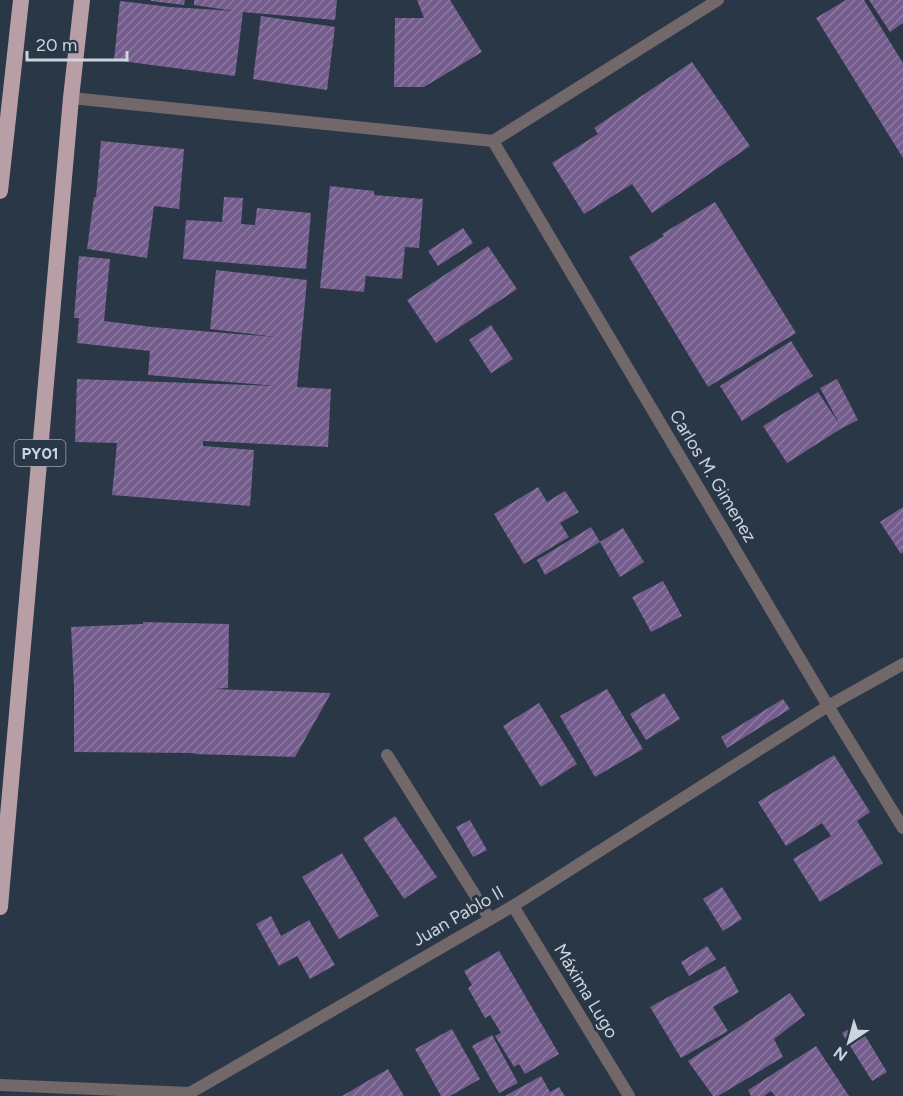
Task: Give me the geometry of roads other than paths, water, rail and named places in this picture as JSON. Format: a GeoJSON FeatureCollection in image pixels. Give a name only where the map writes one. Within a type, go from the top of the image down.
{"type":"FeatureCollection","features":[{"type":"Feature","properties":{"kind":"highway"},"geometry":{"type":"LineString","coordinates":[[0,191],[21,0]]}},
{"type":"Feature","properties":{"kind":"highway","name":"PY01"},"geometry":{"type":"LineString","coordinates":[[0,907],[71,98],[82,0]]}},
{"type":"Feature","properties":{"kind":"street"},"geometry":{"type":"LineString","coordinates":[[71,98],[493,141],[718,0]]}},
{"type":"Feature","properties":{"kind":"street","name":"Carlos M. Gimenez"},"geometry":{"type":"LineString","coordinates":[[493,141],[828,706],[903,828]]}},
{"type":"Feature","properties":{"kind":"street","name":"Juan Pablo II"},"geometry":{"type":"LineString","coordinates":[[0,1085],[191,1095],[513,906],[828,706],[903,664]]}},
{"type":"Feature","properties":{"kind":"street"},"geometry":{"type":"LineString","coordinates":[[387,754],[490,919]]}},
{"type":"Feature","properties":{"kind":"street","name":"Máxima Lugo"},"geometry":{"type":"LineString","coordinates":[[513,906],[629,1096]]}}]}
